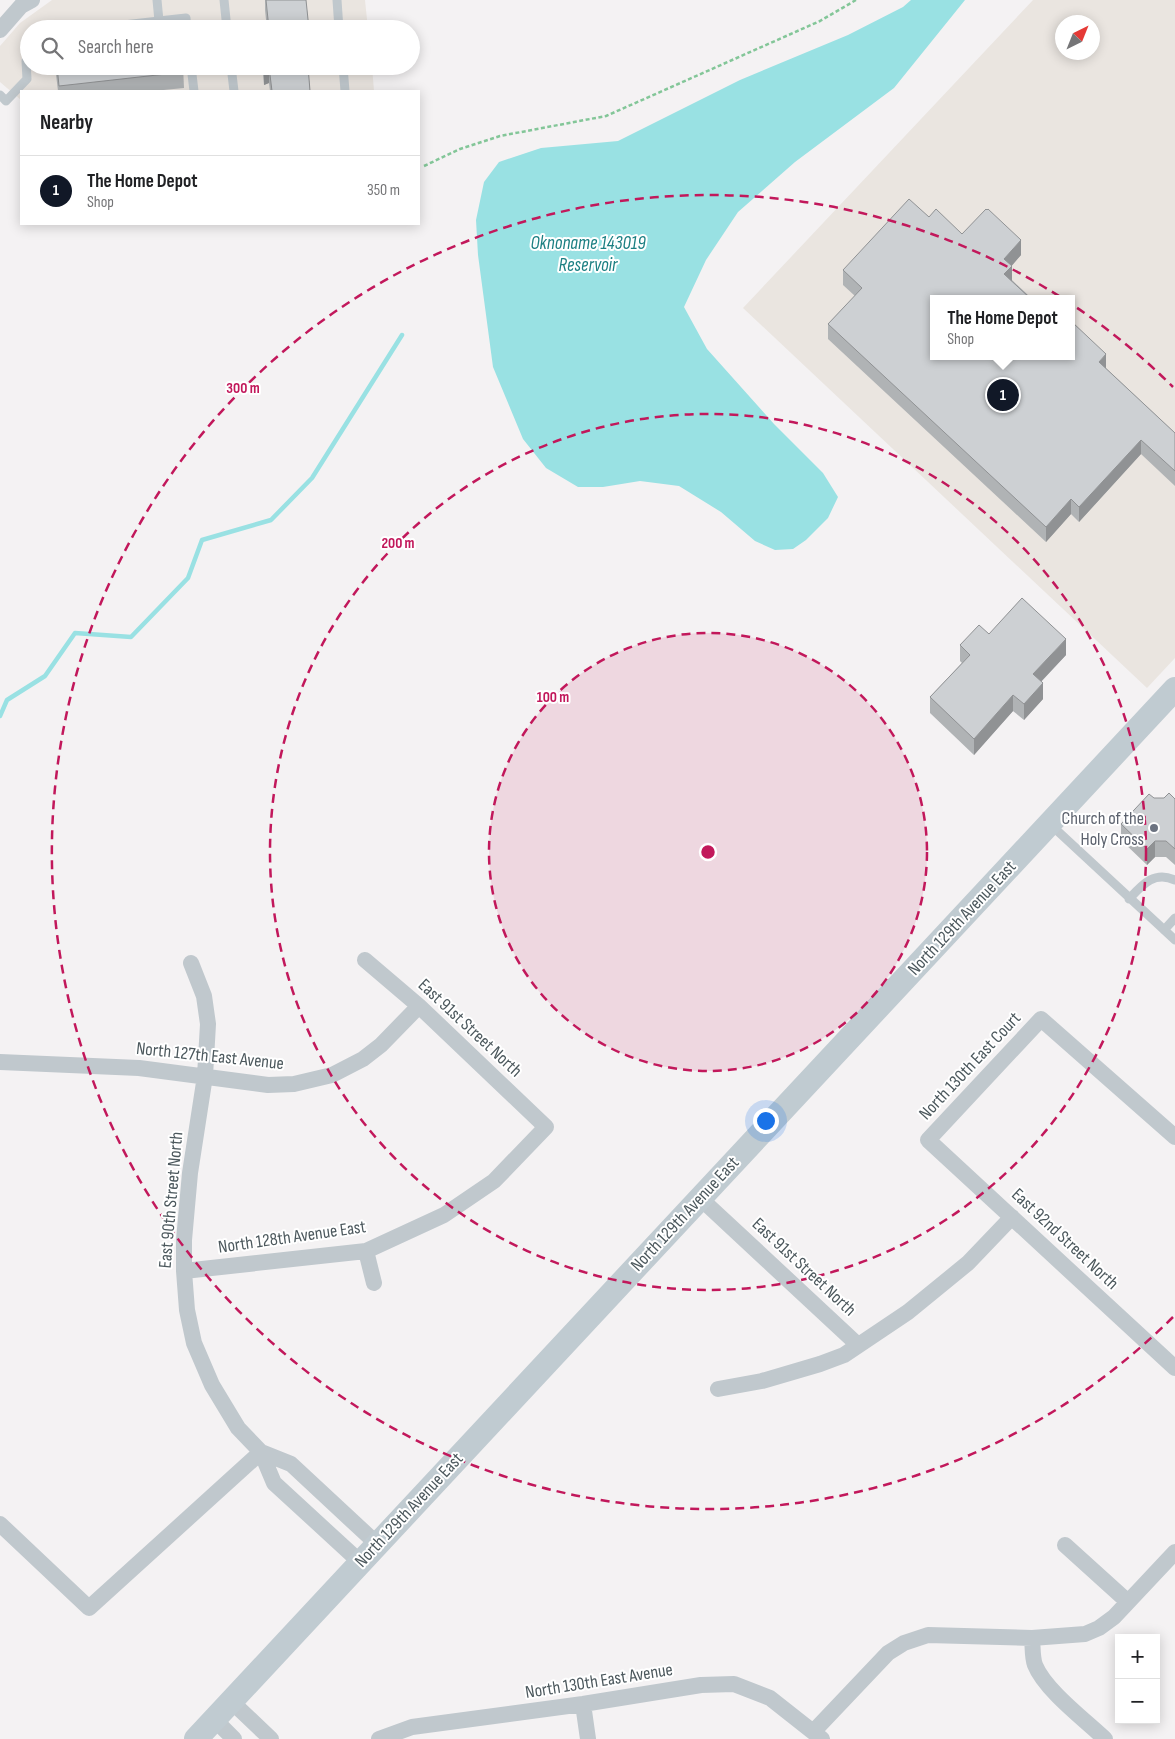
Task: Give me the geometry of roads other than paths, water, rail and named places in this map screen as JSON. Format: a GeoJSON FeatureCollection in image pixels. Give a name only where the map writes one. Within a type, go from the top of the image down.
{"type":"FeatureCollection","features":[{"type":"Feature","properties":{"kind":"main road","name":"North 129th Avenue East"},"geometry":{"type":"LineString","coordinates":[[196,1739],[1175,689]]}},
{"type":"Feature","properties":{"kind":"street"},"geometry":{"type":"LineString","coordinates":[[0,30],[22,6],[32,0]]}},
{"type":"Feature","properties":{"kind":"street","name":"East 91st Street North"},"geometry":{"type":"LineString","coordinates":[[365,960],[419,1006],[546,1127]]}},
{"type":"Feature","properties":{"kind":"street","name":"East 90th Street North"},"geometry":{"type":"LineString","coordinates":[[191,963],[204,996],[208,1024],[205,1076],[190,1173],[184,1240],[187,1310],[194,1343],[212,1385],[238,1428],[261,1452],[274,1483],[360,1562]]}},
{"type":"Feature","properties":{"kind":"street","name":"North 127th East Avenue"},"geometry":{"type":"LineString","coordinates":[[0,1062],[139,1068],[268,1085],[294,1084],[332,1076],[363,1059],[381,1045],[419,1006]]}},
{"type":"Feature","properties":{"kind":"street","name":"North 130th East Court"},"geometry":{"type":"LineString","coordinates":[[928,1140],[1041,1018],[1175,1137]]}},
{"type":"Feature","properties":{"kind":"street","name":"North 128th Avenue East"},"geometry":{"type":"LineString","coordinates":[[184,1271],[366,1251],[444,1215],[494,1181],[546,1127]]}},
{"type":"Feature","properties":{"kind":"street","name":"East 92nd Street North"},"geometry":{"type":"LineString","coordinates":[[928,1140],[1175,1368]]}},
{"type":"Feature","properties":{"kind":"street","name":"East 91st Street North"},"geometry":{"type":"LineString","coordinates":[[700,1198],[858,1345]]}},
{"type":"Feature","properties":{"kind":"street"},"geometry":{"type":"LineString","coordinates":[[718,1389],[762,1381],[844,1355],[908,1312],[968,1263],[1012,1217]]}},
{"type":"Feature","properties":{"kind":"street"},"geometry":{"type":"LineString","coordinates":[[366,1251],[374,1283]]}},
{"type":"Feature","properties":{"kind":"street"},"geometry":{"type":"LineString","coordinates":[[0,1524],[88,1608],[261,1452]]}},
{"type":"Feature","properties":{"kind":"street","name":"East 90th Street North"},"geometry":{"type":"LineString","coordinates":[[261,1452],[291,1464],[377,1544]]}},
{"type":"Feature","properties":{"kind":"street"},"geometry":{"type":"LineString","coordinates":[[1065,1544],[1128,1602]]}},
{"type":"Feature","properties":{"kind":"street"},"geometry":{"type":"LineString","coordinates":[[818,1735],[888,1653],[904,1643],[928,1636],[1032,1638],[1085,1634],[1099,1628],[1114,1616],[1175,1552]]}},
{"type":"Feature","properties":{"kind":"street"},"geometry":{"type":"LineString","coordinates":[[1032,1638],[1035,1664],[1042,1677],[1052,1689],[1105,1739]]}},
{"type":"Feature","properties":{"kind":"street","name":"North 130th East Avenue"},"geometry":{"type":"LineString","coordinates":[[379,1739],[412,1727],[583,1704],[701,1685],[734,1684],[770,1698],[818,1735]]}},
{"type":"Feature","properties":{"kind":"street"},"geometry":{"type":"LineString","coordinates":[[231,1702],[271,1739]]}},
{"type":"Feature","properties":{"kind":"street"},"geometry":{"type":"LineString","coordinates":[[583,1704],[588,1739]]}},
{"type":"Feature","properties":{"kind":"street"},"geometry":{"type":"LineString","coordinates":[[214,1720],[234,1739]]}},
{"type":"Feature","properties":{"kind":"lane"},"geometry":{"type":"LineString","coordinates":[[158,0],[159,20]]}},
{"type":"Feature","properties":{"kind":"lane"},"geometry":{"type":"LineString","coordinates":[[224,0],[226,20]]}},
{"type":"Feature","properties":{"kind":"lane"},"geometry":{"type":"LineString","coordinates":[[337,0],[338,20]]}},
{"type":"Feature","properties":{"kind":"lane"},"geometry":{"type":"LineString","coordinates":[[168,20],[186,18],[186,20]]}},
{"type":"Feature","properties":{"kind":"lane"},"geometry":{"type":"LineString","coordinates":[[0,95],[6,101],[27,79],[27,75]]}},
{"type":"Feature","properties":{"kind":"lane"},"geometry":{"type":"LineString","coordinates":[[192,75],[194,90]]}},
{"type":"Feature","properties":{"kind":"lane"},"geometry":{"type":"LineString","coordinates":[[232,75],[234,90]]}},
{"type":"Feature","properties":{"kind":"lane"},"geometry":{"type":"LineString","coordinates":[[344,75],[345,90]]}},
{"type":"Feature","properties":{"kind":"lane"},"geometry":{"type":"LineString","coordinates":[[1049,824],[1175,940]]}},
{"type":"Feature","properties":{"kind":"lane"},"geometry":{"type":"LineString","coordinates":[[1129,899],[1153,878],[1164,876],[1175,880]]}},
{"type":"Feature","properties":{"kind":"lane"},"geometry":{"type":"LineString","coordinates":[[1164,930],[1175,918]]}},
{"type":"Feature","properties":{"kind":"water","name":"Oknoname 143019 Reservoir"},"geometry":{"type":"Polygon","coordinates":[[[911,0],[965,0],[894,88],[795,162],[738,212],[706,260],[684,307],[707,349],[774,424],[823,473],[838,497],[828,518],[806,540],[793,549],[775,550],[755,541],[721,512],[679,486],[640,481],[603,487],[578,487],[546,468],[523,439],[493,367],[478,255],[476,220],[484,182],[499,162],[541,148],[618,141],[740,80],[848,35],[903,7],[911,0]]]}},
{"type":"Feature","properties":{"kind":"waterway"},"geometry":{"type":"LineString","coordinates":[[0,716],[7,700],[45,676],[75,633],[131,637],[188,578],[202,540],[271,520],[312,478],[402,335]]}},
{"type":"Feature","properties":{"kind":"place","name":"The Home Depot"},"geometry":{"type":"Point","coordinates":[1003,395]}},
{"type":"Feature","properties":{"kind":"place","name":"Church of the Holy Cross"},"geometry":{"type":"Point","coordinates":[1154,828]}}]}
